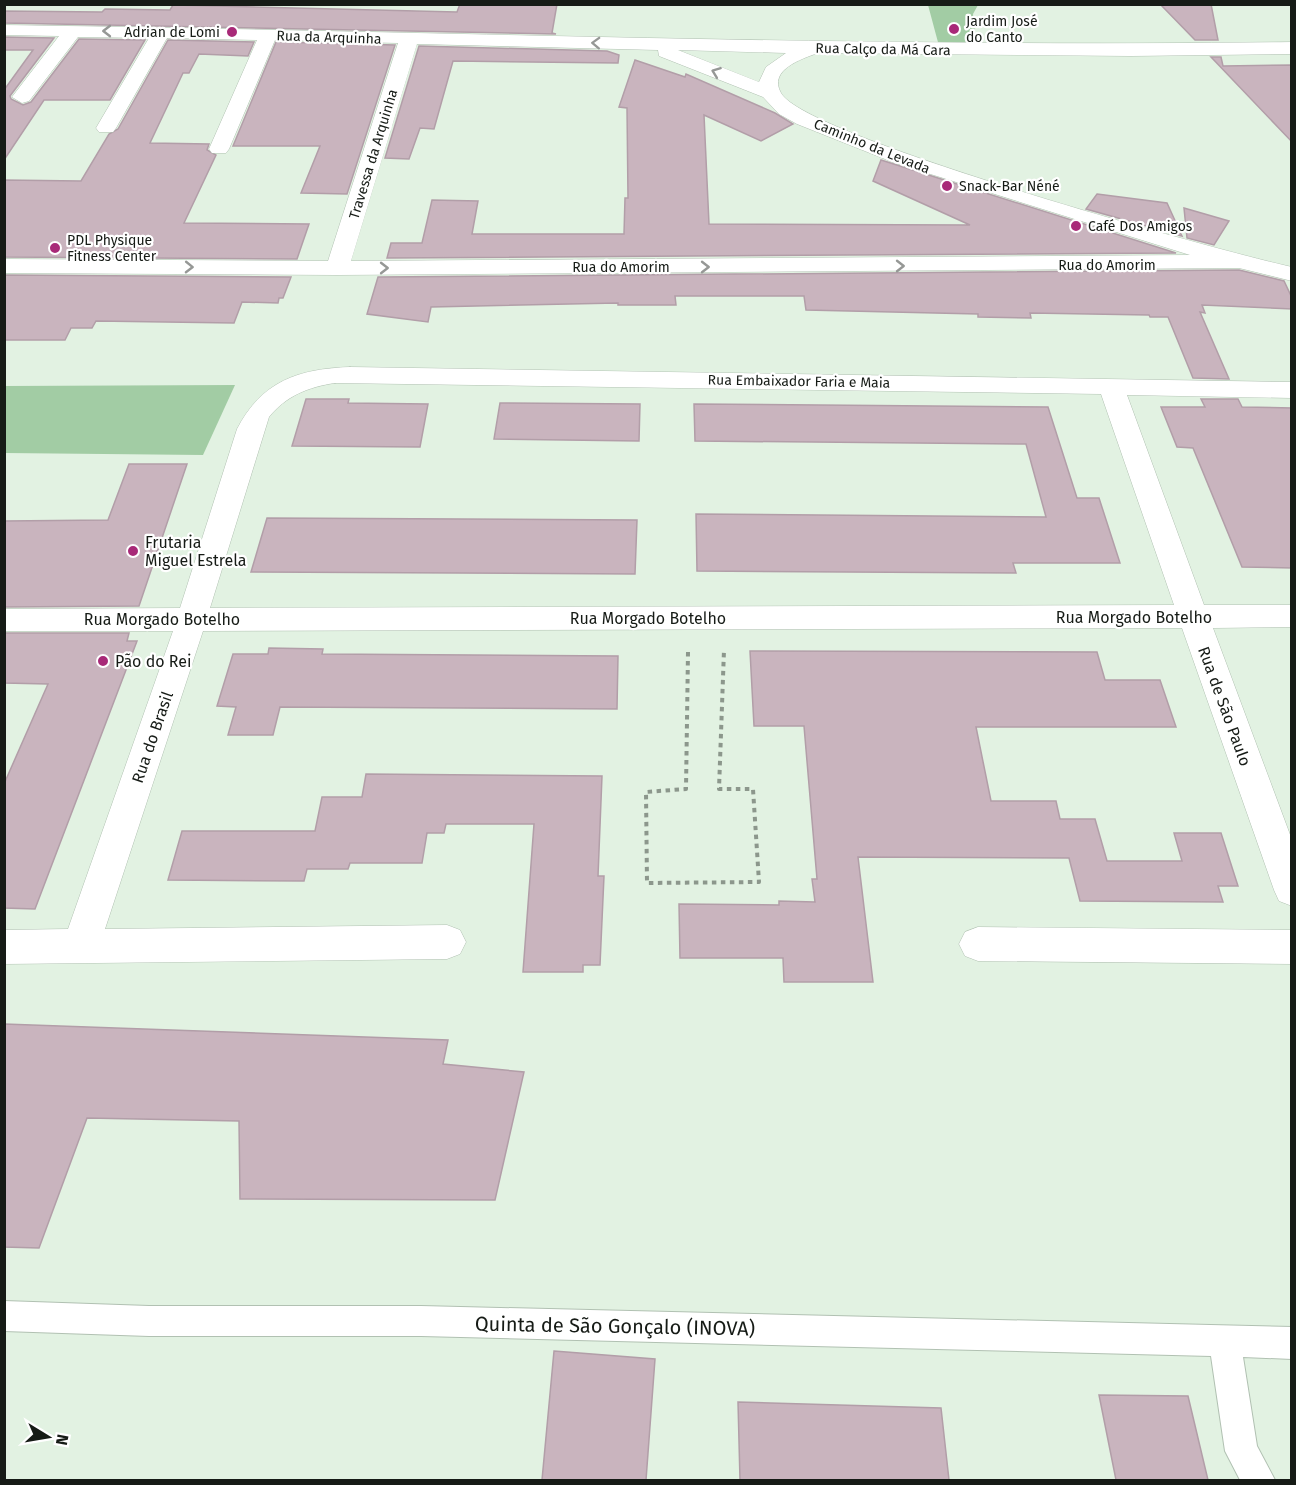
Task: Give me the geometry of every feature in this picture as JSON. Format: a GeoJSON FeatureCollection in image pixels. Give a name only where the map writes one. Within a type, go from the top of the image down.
{"type":"FeatureCollection","features":[{"type":"Feature","properties":{"kind":"street","name":"Rua da Arquinha"},"geometry":{"type":"LineString","coordinates":[[4,30],[654,45]]}},
{"type":"Feature","properties":{"kind":"street"},"geometry":{"type":"LineString","coordinates":[[22,97],[73,31]]}},
{"type":"Feature","properties":{"kind":"street"},"geometry":{"type":"LineString","coordinates":[[106,128],[161,32]]}},
{"type":"Feature","properties":{"kind":"street"},"geometry":{"type":"LineString","coordinates":[[219,149],[268,35]]}},
{"type":"Feature","properties":{"kind":"street","name":"Travessa da Arquinha"},"geometry":{"type":"LineString","coordinates":[[338,268],[410,39]]}},
{"type":"Feature","properties":{"kind":"street","name":"Rua Calço da Má Cara"},"geometry":{"type":"LineString","coordinates":[[654,45],[1141,51],[1292,48]]}},
{"type":"Feature","properties":{"kind":"street","name":"Caminho da Levada"},"geometry":{"type":"LineString","coordinates":[[654,45],[673,56],[770,93],[779,104],[807,120],[951,177],[1237,262],[1292,274]]}},
{"type":"Feature","properties":{"kind":"street"},"geometry":{"type":"LineString","coordinates":[[770,93],[768,81],[772,71],[787,58],[813,48]]}},
{"type":"Feature","properties":{"kind":"street","name":"Rua do Amorim"},"geometry":{"type":"LineString","coordinates":[[4,266],[338,268],[1237,262]]}},
{"type":"Feature","properties":{"kind":"street","name":"Rua Embaixador Faria e Maia"},"geometry":{"type":"LineString","coordinates":[[307,380],[329,375],[490,376],[1292,390]]}},
{"type":"Feature","properties":{"kind":"street","name":"Rua do Brasil"},"geometry":{"type":"LineString","coordinates":[[80,948],[192,619],[255,414],[266,401],[287,387],[307,380]]}},
{"type":"Feature","properties":{"kind":"street","name":"Rua de São Paulo"},"geometry":{"type":"LineString","coordinates":[[1111,387],[1292,890]]}},
{"type":"Feature","properties":{"kind":"street","name":"Rua Morgado Botelho"},"geometry":{"type":"LineString","coordinates":[[4,620],[1292,616]]}},
{"type":"Feature","properties":{"kind":"street"},"geometry":{"type":"LineString","coordinates":[[4,947],[80,948],[447,942]]}},
{"type":"Feature","properties":{"kind":"street"},"geometry":{"type":"LineString","coordinates":[[978,944],[1292,947]]}},
{"type":"Feature","properties":{"kind":"lane","name":"Quinta de São Gonçalo (INOVA)"},"geometry":{"type":"LineString","coordinates":[[4,1316],[149,1321],[421,1321],[1292,1343]]}},
{"type":"Feature","properties":{"kind":"lane"},"geometry":{"type":"LineString","coordinates":[[1225,1341],[1241,1451],[1258,1480]]}},
{"type":"Feature","properties":{"kind":"path"},"geometry":{"type":"LineString","coordinates":[[689,618],[686,789],[646,792],[646,882],[759,882],[753,789],[719,789],[724,618]]}},
{"type":"Feature","properties":{"kind":"green space","name":"Jardim José do Canto"},"geometry":{"type":"Polygon","coordinates":[[[928,5],[978,5],[973,14],[976,44],[939,46],[928,5]]]}},
{"type":"Feature","properties":{"kind":"green space"},"geometry":{"type":"Polygon","coordinates":[[[235,385],[203,455],[5,453],[5,386],[235,385]]]}},
{"type":"Feature","properties":{"kind":"building"},"geometry":{"type":"Polygon","coordinates":[[[460,4],[557,4],[552,33],[556,34],[4,23],[4,11],[170,10],[173,5],[457,12],[460,4]]]}},
{"type":"Feature","properties":{"kind":"building"},"geometry":{"type":"Polygon","coordinates":[[[1160,4],[1211,4],[1218,40],[1195,40],[1160,4]]]}},
{"type":"Feature","properties":{"kind":"building"},"geometry":{"type":"Polygon","coordinates":[[[4,37],[54,38],[10,96],[11,99],[23,105],[31,102],[79,39],[145,40],[110,100],[44,100],[4,160],[4,90],[33,50],[4,50],[4,37]]]}},
{"type":"Feature","properties":{"kind":"building"},"geometry":{"type":"Polygon","coordinates":[[[168,40],[254,42],[248,56],[199,54],[189,73],[183,73],[150,143],[209,144],[207,150],[216,155],[184,223],[309,224],[297,259],[4,257],[4,180],[81,181],[109,134],[118,129],[168,40]]]}},
{"type":"Feature","properties":{"kind":"building"},"geometry":{"type":"Polygon","coordinates":[[[276,42],[395,45],[347,194],[301,193],[320,146],[233,146],[276,42]]]}},
{"type":"Feature","properties":{"kind":"building"},"geometry":{"type":"Polygon","coordinates":[[[419,46],[607,51],[619,55],[618,63],[453,61],[434,129],[420,128],[409,159],[385,158],[419,46]]]}},
{"type":"Feature","properties":{"kind":"building"},"geometry":{"type":"Polygon","coordinates":[[[1211,57],[1221,57],[1223,66],[1292,65],[1292,142],[1211,57]]]}},
{"type":"Feature","properties":{"kind":"building"},"geometry":{"type":"Polygon","coordinates":[[[635,60],[685,77],[686,74],[775,113],[793,124],[761,141],[704,115],[709,224],[970,225],[873,181],[881,160],[1176,253],[387,258],[391,243],[422,243],[432,200],[478,201],[472,234],[624,234],[625,198],[628,198],[627,108],[619,107],[635,60]]]}},
{"type":"Feature","properties":{"kind":"building"},"geometry":{"type":"Polygon","coordinates":[[[1097,194],[1167,203],[1182,236],[1086,209],[1097,194]]]}},
{"type":"Feature","properties":{"kind":"building"},"geometry":{"type":"Polygon","coordinates":[[[1184,208],[1229,221],[1214,245],[1187,238],[1184,208]]]}},
{"type":"Feature","properties":{"kind":"building"},"geometry":{"type":"Polygon","coordinates":[[[1239,270],[1284,281],[1292,298],[1292,309],[1202,305],[1205,313],[1200,312],[1229,379],[1193,378],[1168,317],[1150,317],[1149,315],[1030,313],[1031,318],[978,317],[978,314],[806,310],[804,296],[675,296],[676,305],[618,305],[618,303],[431,307],[428,322],[367,314],[378,277],[1239,270]]]}},
{"type":"Feature","properties":{"kind":"building"},"geometry":{"type":"Polygon","coordinates":[[[4,275],[291,277],[283,298],[279,298],[278,303],[242,302],[234,323],[96,321],[92,328],[71,328],[65,340],[4,340],[4,275]]]}},
{"type":"Feature","properties":{"kind":"building"},"geometry":{"type":"Polygon","coordinates":[[[306,399],[349,399],[348,403],[428,404],[420,447],[292,446],[306,399]]]}},
{"type":"Feature","properties":{"kind":"building"},"geometry":{"type":"Polygon","coordinates":[[[1201,399],[1238,399],[1242,407],[1292,408],[1292,568],[1242,567],[1193,448],[1177,447],[1161,407],[1205,407],[1201,399]]]}},
{"type":"Feature","properties":{"kind":"building"},"geometry":{"type":"Polygon","coordinates":[[[500,403],[640,404],[639,441],[494,439],[500,403]]]}},
{"type":"Feature","properties":{"kind":"building"},"geometry":{"type":"Polygon","coordinates":[[[694,404],[1048,407],[1077,498],[1099,498],[1120,563],[1013,563],[1016,573],[697,571],[696,514],[1046,517],[1026,444],[695,441],[694,404]]]}},
{"type":"Feature","properties":{"kind":"building"},"geometry":{"type":"Polygon","coordinates":[[[129,464],[187,464],[139,606],[4,607],[4,521],[108,520],[129,464]]]}},
{"type":"Feature","properties":{"kind":"building"},"geometry":{"type":"Polygon","coordinates":[[[267,518],[637,520],[635,574],[251,572],[267,518]]]}},
{"type":"Feature","properties":{"kind":"building"},"geometry":{"type":"Polygon","coordinates":[[[4,633],[129,633],[127,641],[137,641],[35,909],[4,908],[4,784],[48,684],[4,683],[4,633]]]}},
{"type":"Feature","properties":{"kind":"building"},"geometry":{"type":"Polygon","coordinates":[[[269,648],[323,649],[322,654],[618,656],[617,709],[280,707],[273,735],[228,735],[236,707],[217,706],[233,654],[268,654],[269,648]]]}},
{"type":"Feature","properties":{"kind":"building"},"geometry":{"type":"Polygon","coordinates":[[[750,651],[1097,652],[1105,680],[1160,680],[1176,727],[976,727],[991,801],[1056,801],[1060,819],[1095,819],[1107,861],[1182,861],[1174,833],[1221,833],[1238,886],[1218,886],[1223,902],[1080,901],[1069,858],[858,857],[873,982],[784,982],[783,958],[680,958],[679,904],[779,905],[779,901],[815,902],[812,879],[817,879],[804,726],[754,726],[750,651]]]}},
{"type":"Feature","properties":{"kind":"building"},"geometry":{"type":"Polygon","coordinates":[[[366,774],[602,776],[598,876],[604,876],[600,965],[583,965],[583,972],[523,972],[534,824],[446,824],[444,833],[427,833],[422,863],[350,863],[348,869],[307,869],[304,881],[168,880],[182,831],[315,831],[322,797],[362,797],[366,774]]]}},
{"type":"Feature","properties":{"kind":"building"},"geometry":{"type":"Polygon","coordinates":[[[4,1024],[448,1040],[443,1064],[524,1072],[495,1200],[240,1199],[239,1121],[87,1118],[39,1248],[4,1247],[4,1024]]]}},
{"type":"Feature","properties":{"kind":"building"},"geometry":{"type":"Polygon","coordinates":[[[554,1351],[655,1359],[646,1480],[542,1480],[554,1351]]]}},
{"type":"Feature","properties":{"kind":"building"},"geometry":{"type":"Polygon","coordinates":[[[1099,1395],[1188,1396],[1208,1480],[1116,1480],[1099,1395]]]}},
{"type":"Feature","properties":{"kind":"building"},"geometry":{"type":"Polygon","coordinates":[[[738,1402],[941,1408],[949,1480],[740,1480],[738,1402]]]}},
{"type":"Feature","properties":{"kind":"place","name":"Jardim José do Canto"},"geometry":{"type":"Point","coordinates":[954,29]}},
{"type":"Feature","properties":{"kind":"place","name":"Adrian de Lomi"},"geometry":{"type":"Point","coordinates":[232,32]}},
{"type":"Feature","properties":{"kind":"place","name":"Snack-Bar Néné"},"geometry":{"type":"Point","coordinates":[947,186]}},
{"type":"Feature","properties":{"kind":"place","name":"Café Dos Amigos"},"geometry":{"type":"Point","coordinates":[1076,226]}},
{"type":"Feature","properties":{"kind":"place","name":"PDL Physique Fitness Center"},"geometry":{"type":"Point","coordinates":[55,248]}},
{"type":"Feature","properties":{"kind":"place","name":"Frutaria Miguel Estrela"},"geometry":{"type":"Point","coordinates":[133,551]}},
{"type":"Feature","properties":{"kind":"place","name":"Pão do Rei"},"geometry":{"type":"Point","coordinates":[103,661]}}]}
